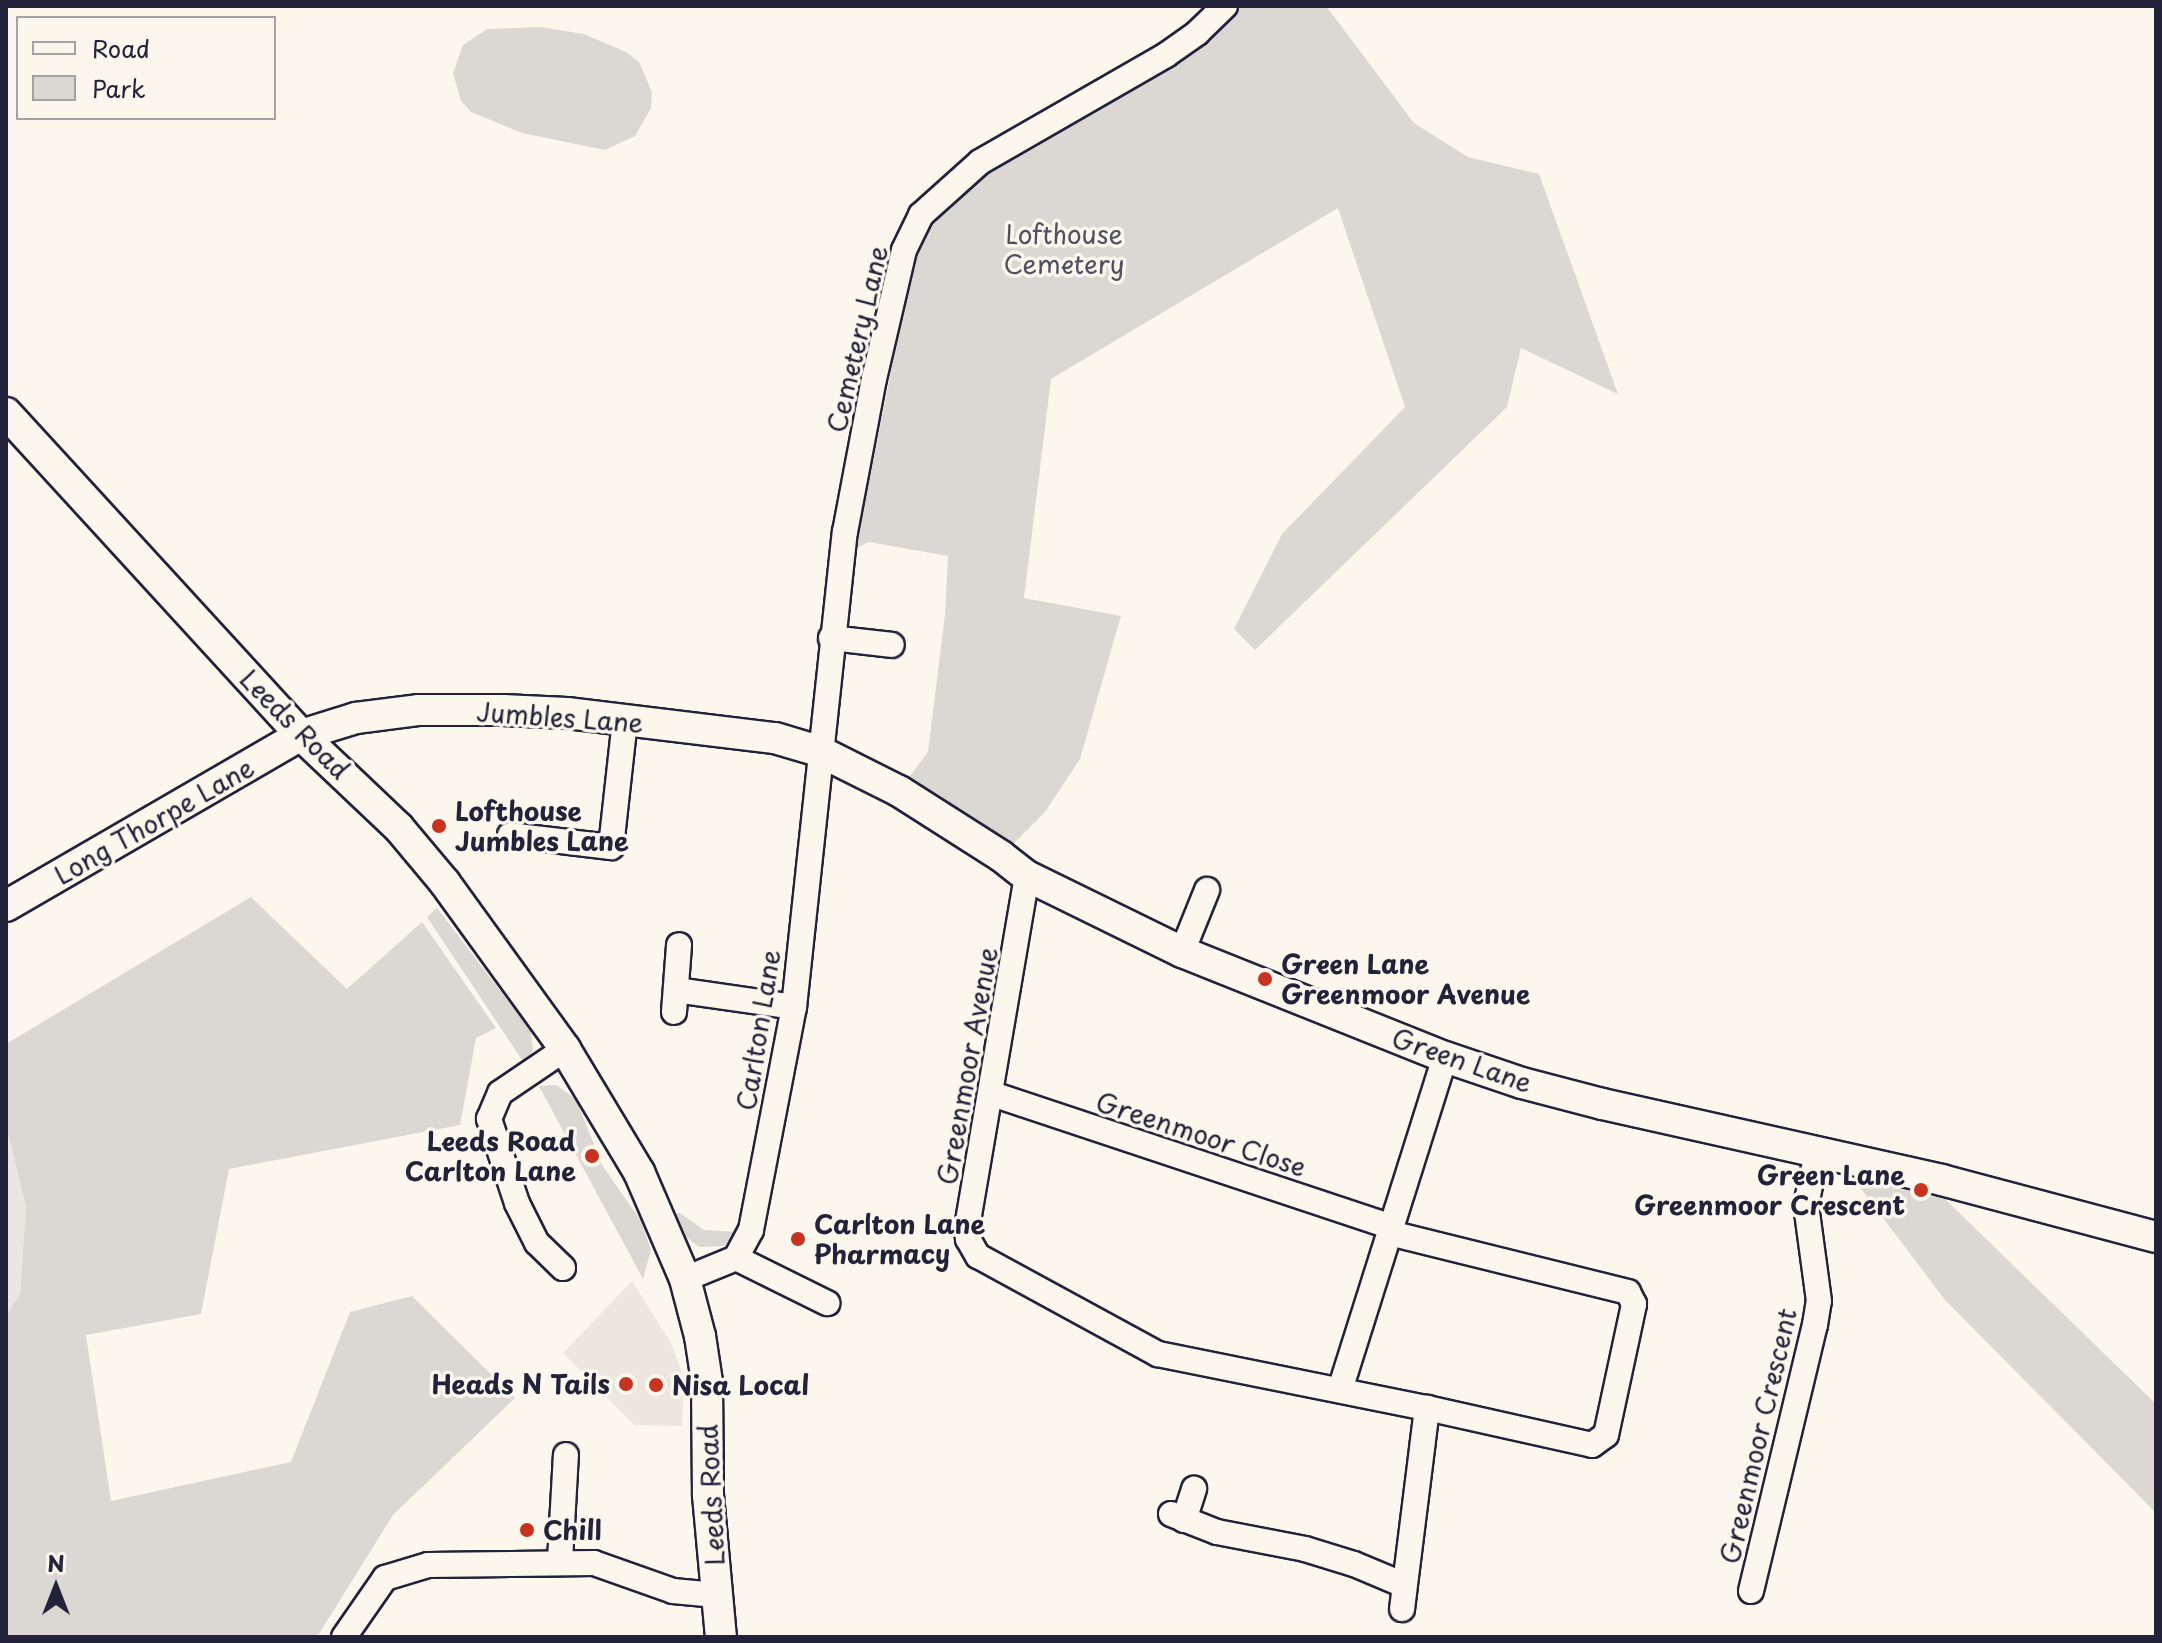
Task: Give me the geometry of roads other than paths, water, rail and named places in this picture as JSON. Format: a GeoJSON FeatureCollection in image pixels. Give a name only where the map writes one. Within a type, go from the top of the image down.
{"type":"FeatureCollection","features":[{"type":"Feature","properties":{"kind":"main road","name":"Leeds Road"},"geometry":{"type":"LineString","coordinates":[[6,413],[301,735],[399,828],[445,883],[565,1049],[639,1172],[685,1279],[707,1382],[708,1495],[721,1637]]}},
{"type":"Feature","properties":{"kind":"main road","name":"Jumbles Lane"},"geometry":{"type":"LineString","coordinates":[[301,735],[356,718],[419,710],[503,710],[625,720],[775,738],[819,751]]}},
{"type":"Feature","properties":{"kind":"main road","name":"Long Thorpe Lane"},"geometry":{"type":"LineString","coordinates":[[8,901],[301,735]]}},
{"type":"Feature","properties":{"kind":"main road","name":"Green Lane"},"geometry":{"type":"LineString","coordinates":[[819,751],[899,791],[1027,876],[1182,952],[1445,1057],[1522,1083],[1602,1104],[1950,1183],[2156,1237]]}},
{"type":"Feature","properties":{"kind":"street","name":"Cemetery Lane"},"geometry":{"type":"LineString","coordinates":[[819,751],[845,532],[874,379],[904,250],[921,215],[980,162],[1166,55],[1197,33],[1225,6]]}},
{"type":"Feature","properties":{"kind":"street"},"geometry":{"type":"LineString","coordinates":[[831,638],[892,645]]}},
{"type":"Feature","properties":{"kind":"street"},"geometry":{"type":"LineString","coordinates":[[510,835],[611,847],[625,720]]}},
{"type":"Feature","properties":{"kind":"street","name":"Carlton Lane"},"geometry":{"type":"LineString","coordinates":[[736,1258],[751,1230],[794,1007],[819,751]]}},
{"type":"Feature","properties":{"kind":"street","name":"Greenmoor Avenue"},"geometry":{"type":"LineString","coordinates":[[1027,876],[967,1228],[968,1239],[978,1256],[1158,1354],[1592,1445],[1606,1435],[1634,1304],[1628,1292]]}},
{"type":"Feature","properties":{"kind":"street"},"geometry":{"type":"LineString","coordinates":[[1182,952],[1207,890]]}},
{"type":"Feature","properties":{"kind":"street"},"geometry":{"type":"LineString","coordinates":[[679,945],[675,1001],[794,1007]]}},
{"type":"Feature","properties":{"kind":"street"},"geometry":{"type":"LineString","coordinates":[[563,1268],[537,1243],[506,1173],[489,1119],[500,1093],[565,1049]]}},
{"type":"Feature","properties":{"kind":"street"},"geometry":{"type":"LineString","coordinates":[[1340,1390],[1445,1057]]}},
{"type":"Feature","properties":{"kind":"street","name":"Greenmoor Close"},"geometry":{"type":"LineString","coordinates":[[992,1094],[1390,1230],[1628,1292]]}},
{"type":"Feature","properties":{"kind":"street","name":"Greenmoor Crescent"},"geometry":{"type":"LineString","coordinates":[[1751,1591],[1815,1325],[1819,1301],[1806,1205],[1830,1156]]}},
{"type":"Feature","properties":{"kind":"street"},"geometry":{"type":"LineString","coordinates":[[685,1279],[736,1258],[827,1303]]}},
{"type":"Feature","properties":{"kind":"street"},"geometry":{"type":"LineString","coordinates":[[1194,1489],[1178,1517],[1217,1532],[1305,1549],[1354,1564],[1403,1597],[1427,1408]]}},
{"type":"Feature","properties":{"kind":"street"},"geometry":{"type":"LineString","coordinates":[[560,1561],[566,1455]]}},
{"type":"Feature","properties":{"kind":"street"},"geometry":{"type":"LineString","coordinates":[[344,1637],[385,1578],[428,1565],[560,1561],[594,1563],[673,1591],[716,1595]]}},
{"type":"Feature","properties":{"kind":"place","name":"Lofthouse Jumbles Lane"},"geometry":{"type":"Point","coordinates":[439,826]}},
{"type":"Feature","properties":{"kind":"place","name":"Green Lane Greenmoor Avenue"},"geometry":{"type":"Point","coordinates":[1265,979]}},
{"type":"Feature","properties":{"kind":"place","name":"Leeds Road Carlton Lane"},"geometry":{"type":"Point","coordinates":[592,1156]}},
{"type":"Feature","properties":{"kind":"place","name":"Green Lane Greenmoor Crescent"},"geometry":{"type":"Point","coordinates":[1921,1190]}},
{"type":"Feature","properties":{"kind":"place","name":"Carlton Lane Pharmacy"},"geometry":{"type":"Point","coordinates":[798,1239]}},
{"type":"Feature","properties":{"kind":"place","name":"Heads N Tails"},"geometry":{"type":"Point","coordinates":[626,1384]}},
{"type":"Feature","properties":{"kind":"place","name":"Nisa Local"},"geometry":{"type":"Point","coordinates":[656,1385]}},
{"type":"Feature","properties":{"kind":"place","name":"Chill"},"geometry":{"type":"Point","coordinates":[527,1530]}},
{"type":"Feature","properties":{"kind":"park label","name":"Lofthouse Cemetery"},"geometry":{"type":"Point","coordinates":[1064,249]}}]}
